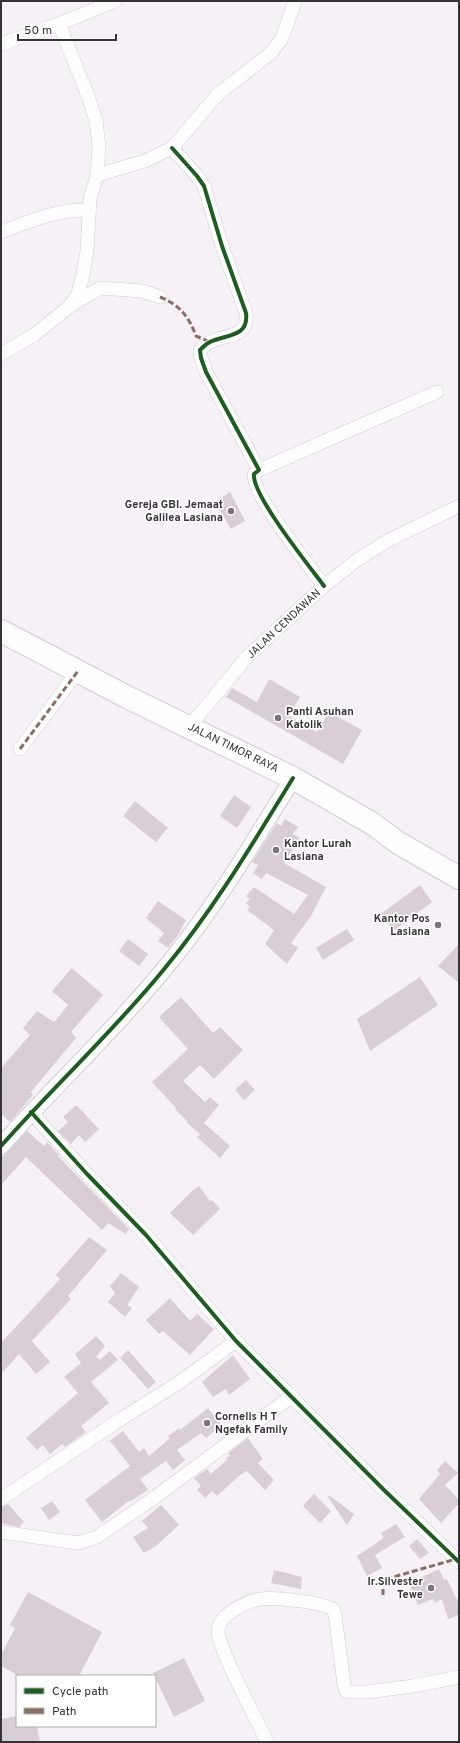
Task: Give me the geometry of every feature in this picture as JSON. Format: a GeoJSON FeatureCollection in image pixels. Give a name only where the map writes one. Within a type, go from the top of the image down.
{"type":"FeatureCollection","features":[{"type":"Feature","properties":{"kind":"highway","name":"JALAN TIMOR RAYA"},"geometry":{"type":"LineString","coordinates":[[1,631],[189,727],[293,778],[459,878]]}},
{"type":"Feature","properties":{"kind":"street"},"geometry":{"type":"LineString","coordinates":[[1,44],[59,24],[115,1]]}},
{"type":"Feature","properties":{"kind":"street"},"geometry":{"type":"LineString","coordinates":[[97,175],[145,161],[172,148],[218,94],[271,53],[282,38],[294,1]]}},
{"type":"Feature","properties":{"kind":"street"},"geometry":{"type":"LineString","coordinates":[[59,24],[88,96],[96,121],[99,146],[97,175],[90,199],[87,251],[83,275],[78,294],[70,306]]}},
{"type":"Feature","properties":{"kind":"street"},"geometry":{"type":"LineString","coordinates":[[172,148],[204,186],[222,246],[246,313],[246,326],[233,334],[210,342],[200,350],[206,372],[259,470]]}},
{"type":"Feature","properties":{"kind":"street"},"geometry":{"type":"LineString","coordinates":[[1,232],[58,212],[89,210]]}},
{"type":"Feature","properties":{"kind":"street"},"geometry":{"type":"LineString","coordinates":[[1,354],[34,335],[70,306],[100,288],[142,291],[160,297]]}},
{"type":"Feature","properties":{"kind":"street"},"geometry":{"type":"LineString","coordinates":[[324,586],[283,529],[259,492],[253,478],[254,474],[259,470],[437,392]]}},
{"type":"Feature","properties":{"kind":"street","name":"JALAN CENDAWAN"},"geometry":{"type":"LineString","coordinates":[[189,727],[247,657],[324,586],[358,560],[389,540],[459,506]]}},
{"type":"Feature","properties":{"kind":"street"},"geometry":{"type":"LineString","coordinates":[[20,749],[78,671]]}},
{"type":"Feature","properties":{"kind":"street"},"geometry":{"type":"LineString","coordinates":[[1,1146],[166,968],[222,892],[293,778]]}},
{"type":"Feature","properties":{"kind":"street"},"geometry":{"type":"LineString","coordinates":[[31,1112],[87,1174],[146,1235],[236,1341],[384,1490],[459,1562]]}},
{"type":"Feature","properties":{"kind":"street"},"geometry":{"type":"LineString","coordinates":[[1,1499],[108,1427],[180,1382],[236,1341]]}},
{"type":"Feature","properties":{"kind":"street"},"geometry":{"type":"LineString","coordinates":[[1,1532],[78,1543],[97,1537],[151,1500],[292,1396]]}},
{"type":"Feature","properties":{"kind":"street"},"geometry":{"type":"LineString","coordinates":[[267,1742],[227,1658],[219,1639],[218,1630],[223,1618],[231,1612],[255,1600],[303,1602],[333,1609],[344,1685],[346,1691],[348,1692],[367,1692],[413,1686],[459,1677]]}},
{"type":"Feature","properties":{"kind":"building","name":"Gereja GBI. Jemaat Galilea Lasiana"},"geometry":{"type":"Polygon","coordinates":[[[230,492],[245,521],[231,529],[215,502],[230,492]]]}},
{"type":"Feature","properties":{"kind":"building","name":"Panti Asuhan Katolik"},"geometry":{"type":"Polygon","coordinates":[[[269,679],[300,697],[289,716],[317,732],[329,712],[362,730],[343,764],[226,697],[232,688],[257,702],[269,679]]]}},
{"type":"Feature","properties":{"kind":"building"},"geometry":{"type":"Polygon","coordinates":[[[234,795],[251,807],[237,828],[220,816],[234,795]]]}},
{"type":"Feature","properties":{"kind":"building"},"geometry":{"type":"Polygon","coordinates":[[[135,801],[168,828],[156,842],[123,816],[135,801]]]}},
{"type":"Feature","properties":{"kind":"building"},"geometry":{"type":"Polygon","coordinates":[[[285,819],[298,827],[293,834],[300,838],[284,863],[326,887],[311,916],[291,943],[298,948],[287,964],[265,944],[274,930],[247,910],[250,907],[246,903],[250,899],[246,896],[254,887],[294,914],[308,895],[266,873],[262,879],[253,873],[258,865],[252,862],[277,823],[281,826],[285,819]]]}},
{"type":"Feature","properties":{"kind":"building"},"geometry":{"type":"Polygon","coordinates":[[[420,885],[432,902],[395,930],[378,916],[420,885]]]}},
{"type":"Feature","properties":{"kind":"building"},"geometry":{"type":"Polygon","coordinates":[[[158,901],[186,920],[178,935],[168,948],[158,941],[164,933],[146,918],[158,901]]]}},
{"type":"Feature","properties":{"kind":"building"},"geometry":{"type":"Polygon","coordinates":[[[347,929],[354,940],[323,960],[316,948],[347,929]]]}},
{"type":"Feature","properties":{"kind":"building"},"geometry":{"type":"Polygon","coordinates":[[[128,939],[148,954],[139,966],[119,951],[128,939]]]}},
{"type":"Feature","properties":{"kind":"building"},"geometry":{"type":"Polygon","coordinates":[[[459,944],[459,983],[438,966],[459,944]]]}},
{"type":"Feature","properties":{"kind":"building"},"geometry":{"type":"Polygon","coordinates":[[[72,968],[103,995],[71,1032],[76,1038],[31,1092],[33,1095],[10,1122],[1,1114],[1,1068],[30,1035],[23,1028],[37,1011],[54,1022],[68,1005],[52,991],[72,968]]]}},
{"type":"Feature","properties":{"kind":"building"},"geometry":{"type":"Polygon","coordinates":[[[420,977],[438,1005],[370,1051],[357,1019],[420,977]]]}},
{"type":"Feature","properties":{"kind":"building"},"geometry":{"type":"Polygon","coordinates":[[[181,997],[213,1033],[220,1027],[243,1050],[214,1079],[200,1065],[183,1081],[205,1102],[210,1097],[219,1105],[204,1123],[230,1146],[220,1158],[197,1137],[200,1134],[187,1123],[188,1122],[152,1082],[188,1049],[159,1017],[181,997]]]}},
{"type":"Feature","properties":{"kind":"building"},"geometry":{"type":"Polygon","coordinates":[[[246,1080],[255,1090],[244,1100],[235,1090],[246,1080]]]}},
{"type":"Feature","properties":{"kind":"building"},"geometry":{"type":"Polygon","coordinates":[[[76,1105],[99,1129],[85,1142],[79,1135],[71,1144],[58,1131],[68,1122],[63,1117],[76,1105]]]}},
{"type":"Feature","properties":{"kind":"building"},"geometry":{"type":"Polygon","coordinates":[[[27,1131],[44,1146],[47,1142],[59,1155],[58,1156],[129,1229],[126,1234],[108,1223],[102,1230],[26,1157],[1,1185],[1,1158],[27,1131]]]}},
{"type":"Feature","properties":{"kind":"building"},"geometry":{"type":"Polygon","coordinates":[[[199,1186],[210,1201],[212,1200],[220,1209],[193,1235],[170,1213],[199,1186]]]}},
{"type":"Feature","properties":{"kind":"building"},"geometry":{"type":"Polygon","coordinates":[[[89,1237],[107,1250],[68,1296],[71,1299],[32,1341],[50,1362],[36,1374],[19,1354],[1,1374],[1,1343],[60,1279],[56,1275],[89,1237]]]}},
{"type":"Feature","properties":{"kind":"building"},"geometry":{"type":"Polygon","coordinates":[[[121,1273],[139,1287],[127,1305],[132,1308],[125,1317],[108,1302],[115,1293],[110,1286],[121,1273]]]}},
{"type":"Feature","properties":{"kind":"building"},"geometry":{"type":"Polygon","coordinates":[[[170,1298],[190,1321],[197,1314],[214,1329],[190,1355],[163,1331],[159,1334],[146,1320],[170,1298]]]}},
{"type":"Feature","properties":{"kind":"building"},"geometry":{"type":"Polygon","coordinates":[[[96,1336],[105,1346],[96,1357],[100,1360],[110,1351],[118,1360],[91,1382],[109,1403],[81,1426],[86,1432],[65,1447],[62,1444],[50,1454],[43,1445],[37,1450],[26,1438],[78,1393],[64,1377],[81,1363],[75,1354],[96,1336]]]}},
{"type":"Feature","properties":{"kind":"building"},"geometry":{"type":"Polygon","coordinates":[[[128,1350],[156,1382],[148,1389],[120,1358],[128,1350]]]}},
{"type":"Feature","properties":{"kind":"building"},"geometry":{"type":"Polygon","coordinates":[[[233,1355],[250,1379],[229,1395],[226,1389],[213,1397],[202,1382],[233,1355]]]}},
{"type":"Feature","properties":{"kind":"building"},"geometry":{"type":"Polygon","coordinates":[[[208,1408],[222,1425],[206,1438],[201,1433],[177,1450],[185,1460],[173,1470],[166,1461],[140,1479],[148,1490],[131,1501],[130,1500],[102,1522],[85,1500],[130,1466],[110,1441],[123,1431],[139,1452],[144,1448],[149,1456],[170,1438],[168,1436],[179,1428],[180,1430],[208,1408]]]}},
{"type":"Feature","properties":{"kind":"building"},"geometry":{"type":"Polygon","coordinates":[[[248,1438],[263,1459],[258,1463],[274,1480],[265,1490],[247,1471],[240,1475],[217,1496],[212,1491],[205,1498],[197,1490],[201,1486],[194,1478],[207,1469],[211,1474],[227,1460],[226,1458],[230,1456],[228,1453],[248,1438]]]}},
{"type":"Feature","properties":{"kind":"building"},"geometry":{"type":"Polygon","coordinates":[[[445,1461],[458,1473],[445,1485],[459,1500],[459,1503],[441,1523],[419,1499],[440,1474],[437,1470],[445,1461]]]}},
{"type":"Feature","properties":{"kind":"building"},"geometry":{"type":"Polygon","coordinates":[[[314,1494],[331,1511],[320,1523],[303,1506],[314,1494]]]}},
{"type":"Feature","properties":{"kind":"building"},"geometry":{"type":"Polygon","coordinates":[[[329,1495],[354,1514],[347,1525],[328,1497],[329,1495]]]}},
{"type":"Feature","properties":{"kind":"building"},"geometry":{"type":"Polygon","coordinates":[[[52,1501],[60,1512],[49,1520],[41,1508],[52,1501]]]}},
{"type":"Feature","properties":{"kind":"building"},"geometry":{"type":"Polygon","coordinates":[[[8,1504],[24,1522],[19,1527],[4,1524],[1,1521],[1,1507],[8,1504]]]}},
{"type":"Feature","properties":{"kind":"building"},"geometry":{"type":"Polygon","coordinates":[[[161,1505],[179,1525],[156,1546],[144,1553],[133,1537],[148,1528],[142,1521],[161,1505]]]}},
{"type":"Feature","properties":{"kind":"building"},"geometry":{"type":"Polygon","coordinates":[[[396,1524],[405,1537],[375,1555],[382,1568],[367,1576],[357,1556],[384,1538],[381,1533],[396,1524]]]}},
{"type":"Feature","properties":{"kind":"building"},"geometry":{"type":"Polygon","coordinates":[[[417,1539],[429,1553],[420,1559],[409,1546],[417,1539]]]}},
{"type":"Feature","properties":{"kind":"building","name":"Ir.Silvester Tewe"},"geometry":{"type":"Polygon","coordinates":[[[439,1569],[444,1580],[447,1579],[457,1600],[459,1599],[459,1615],[448,1619],[442,1599],[435,1603],[433,1599],[418,1605],[409,1583],[439,1569]]]}},
{"type":"Feature","properties":{"kind":"building"},"geometry":{"type":"Polygon","coordinates":[[[274,1570],[302,1577],[301,1589],[271,1583],[274,1570]]]}},
{"type":"Feature","properties":{"kind":"building"},"geometry":{"type":"Polygon","coordinates":[[[28,1592],[102,1632],[80,1675],[17,1675],[1,1666],[1,1655],[15,1628],[10,1625],[28,1592]]]}},
{"type":"Feature","properties":{"kind":"building"},"geometry":{"type":"Polygon","coordinates":[[[184,1658],[205,1701],[174,1717],[156,1679],[156,1675],[153,1673],[184,1658]]]}},
{"type":"Feature","properties":{"kind":"building"},"geometry":{"type":"Polygon","coordinates":[[[16,1716],[16,1727],[37,1727],[40,1742],[1,1742],[1,1719],[16,1716]]]}},
{"type":"Feature","properties":{"kind":"marked path"},"geometry":{"type":"LineString","coordinates":[[160,297],[167,300],[183,312],[196,336],[210,342]]}},
{"type":"Feature","properties":{"kind":"marked path"},"geometry":{"type":"LineString","coordinates":[[20,749],[78,671]]}},
{"type":"Feature","properties":{"kind":"marked path"},"geometry":{"type":"LineString","coordinates":[[383,1595],[383,1580],[456,1559]]}},
{"type":"Feature","properties":{"kind":"cycle path"},"geometry":{"type":"LineString","coordinates":[[172,148],[204,186],[222,246],[246,313],[244,327],[235,334],[216,339],[208,343],[200,350],[201,358],[206,372],[259,470],[254,474],[256,484],[262,497],[271,513],[324,586]]}},
{"type":"Feature","properties":{"kind":"cycle path"},"geometry":{"type":"LineString","coordinates":[[1,1146],[105,1036],[183,946],[232,875],[293,778]]}},
{"type":"Feature","properties":{"kind":"cycle path"},"geometry":{"type":"LineString","coordinates":[[31,1112],[87,1174],[146,1235],[236,1341],[384,1490],[459,1562]]}},
{"type":"Feature","properties":{"kind":"place","name":"Gereja GBI. Jemaat Galilea Lasiana"},"geometry":{"type":"Point","coordinates":[231,511]}},
{"type":"Feature","properties":{"kind":"place","name":"Panti Asuhan Katolik"},"geometry":{"type":"Point","coordinates":[278,718]}},
{"type":"Feature","properties":{"kind":"place","name":"Kantor Lurah Lasiana"},"geometry":{"type":"Point","coordinates":[276,850]}},
{"type":"Feature","properties":{"kind":"place","name":"Kantor Pos Lasiana"},"geometry":{"type":"Point","coordinates":[438,925]}},
{"type":"Feature","properties":{"kind":"place","name":"Cornelis H T Ngefak Family"},"geometry":{"type":"Point","coordinates":[207,1423]}},
{"type":"Feature","properties":{"kind":"place","name":"Ir.Silvester Tewe"},"geometry":{"type":"Point","coordinates":[431,1588]}}]}
